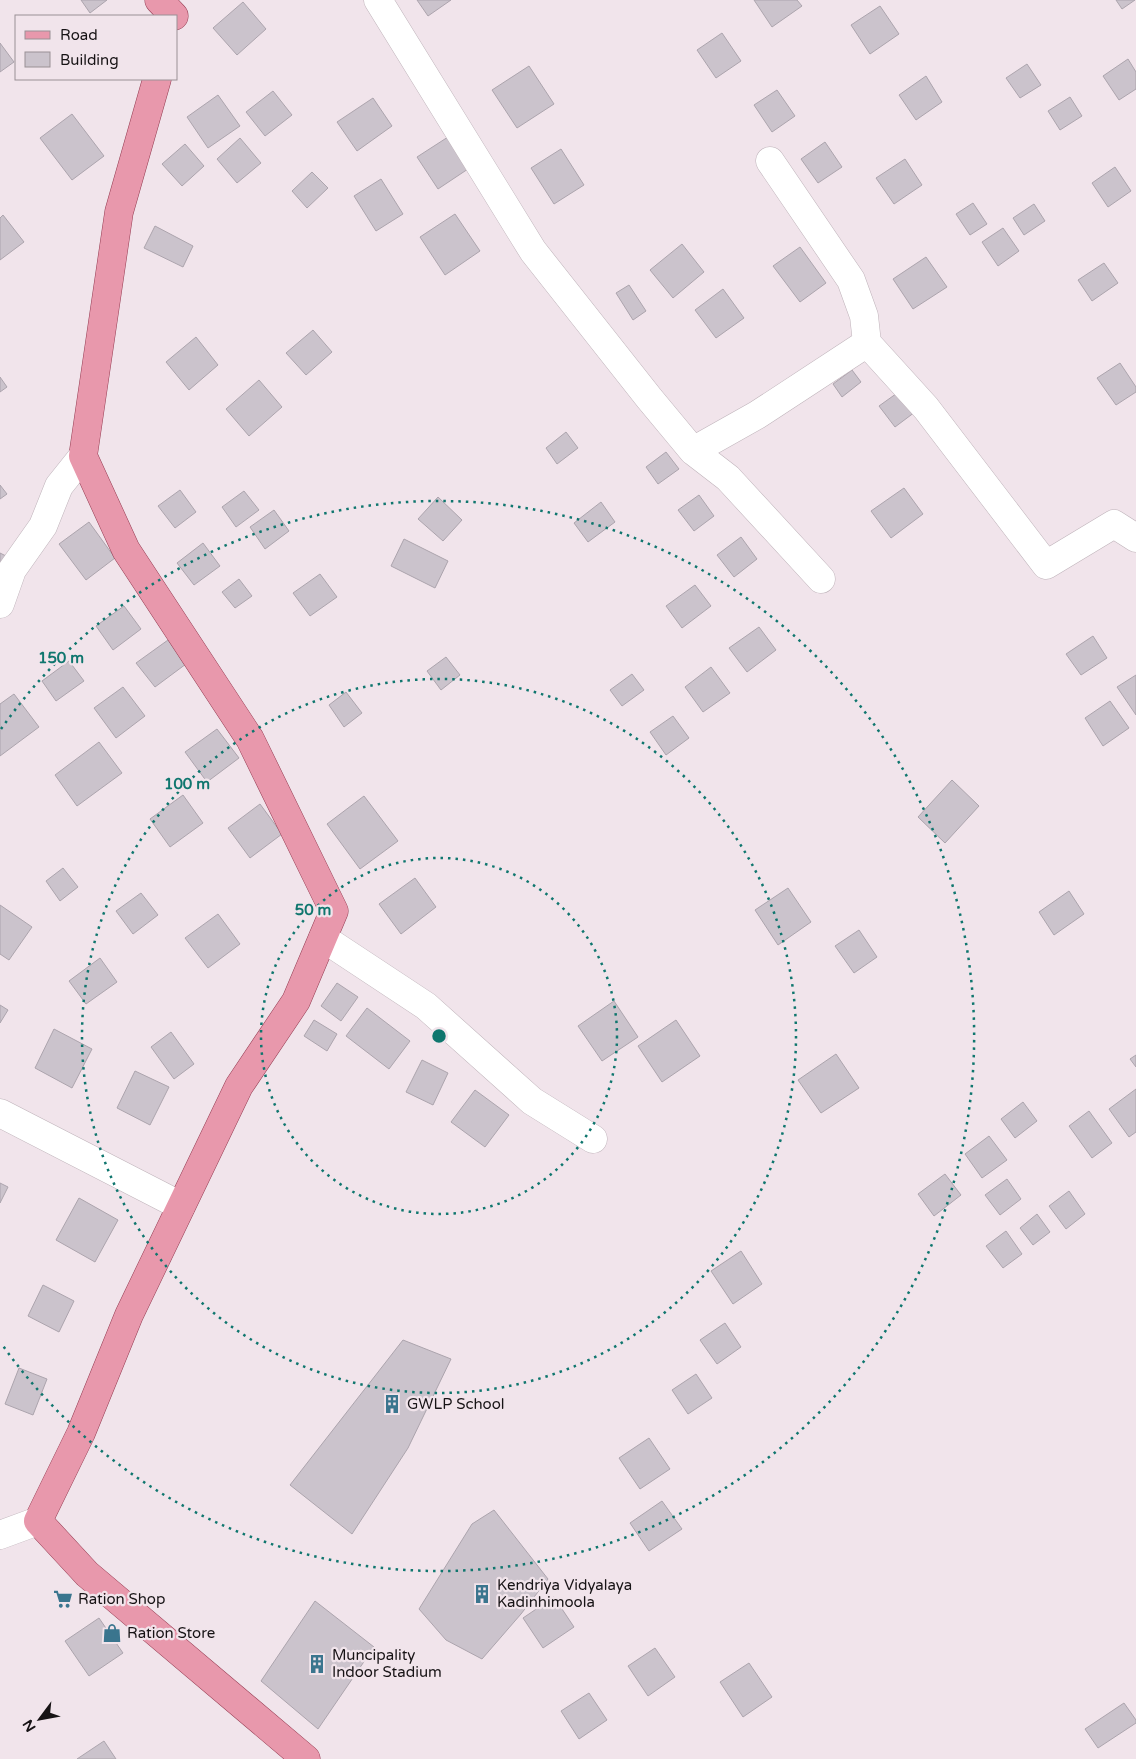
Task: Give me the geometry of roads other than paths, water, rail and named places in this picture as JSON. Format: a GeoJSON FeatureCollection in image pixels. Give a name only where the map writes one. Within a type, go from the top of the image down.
{"type":"FeatureCollection","features":[{"type":"Feature","properties":{"kind":"main road"},"geometry":{"type":"LineString","coordinates":[[159,0],[173,15]]}},
{"type":"Feature","properties":{"kind":"main road"},"geometry":{"type":"LineString","coordinates":[[157,80],[119,212],[83,456],[126,550],[250,739],[334,911],[296,1001],[239,1086],[129,1315],[81,1433],[38,1522],[87,1574],[306,1759]]}},
{"type":"Feature","properties":{"kind":"street"},"geometry":{"type":"LineString","coordinates":[[378,0],[534,251],[693,451],[728,478],[821,579]]}},
{"type":"Feature","properties":{"kind":"street"},"geometry":{"type":"LineString","coordinates":[[770,161],[851,280],[864,316],[867,343],[926,408],[1046,565],[1114,524],[1136,538]]}},
{"type":"Feature","properties":{"kind":"street"},"geometry":{"type":"LineString","coordinates":[[693,451],[758,415],[867,343]]}},
{"type":"Feature","properties":{"kind":"street"},"geometry":{"type":"LineString","coordinates":[[0,604],[12,570],[43,526],[59,486],[83,456]]}},
{"type":"Feature","properties":{"kind":"street"},"geometry":{"type":"LineString","coordinates":[[323,938],[426,1006],[532,1101],[592,1139]]}},
{"type":"Feature","properties":{"kind":"street"},"geometry":{"type":"LineString","coordinates":[[0,1113],[182,1206]]}},
{"type":"Feature","properties":{"kind":"street"},"geometry":{"type":"LineString","coordinates":[[0,1535],[38,1522]]}},
{"type":"Feature","properties":{"kind":"place","name":"GWLP School"},"geometry":{"type":"Point","coordinates":[392,1404]}},
{"type":"Feature","properties":{"kind":"place","name":"Kendriya Vidyalaya Kadinhimoola"},"geometry":{"type":"Point","coordinates":[482,1594]}},
{"type":"Feature","properties":{"kind":"place","name":"Ration Shop"},"geometry":{"type":"Point","coordinates":[63,1599]}},
{"type":"Feature","properties":{"kind":"place","name":"Ration Store"},"geometry":{"type":"Point","coordinates":[112,1633]}},
{"type":"Feature","properties":{"kind":"place","name":"Muncipality Indoor Stadium"},"geometry":{"type":"Point","coordinates":[317,1664]}}]}
